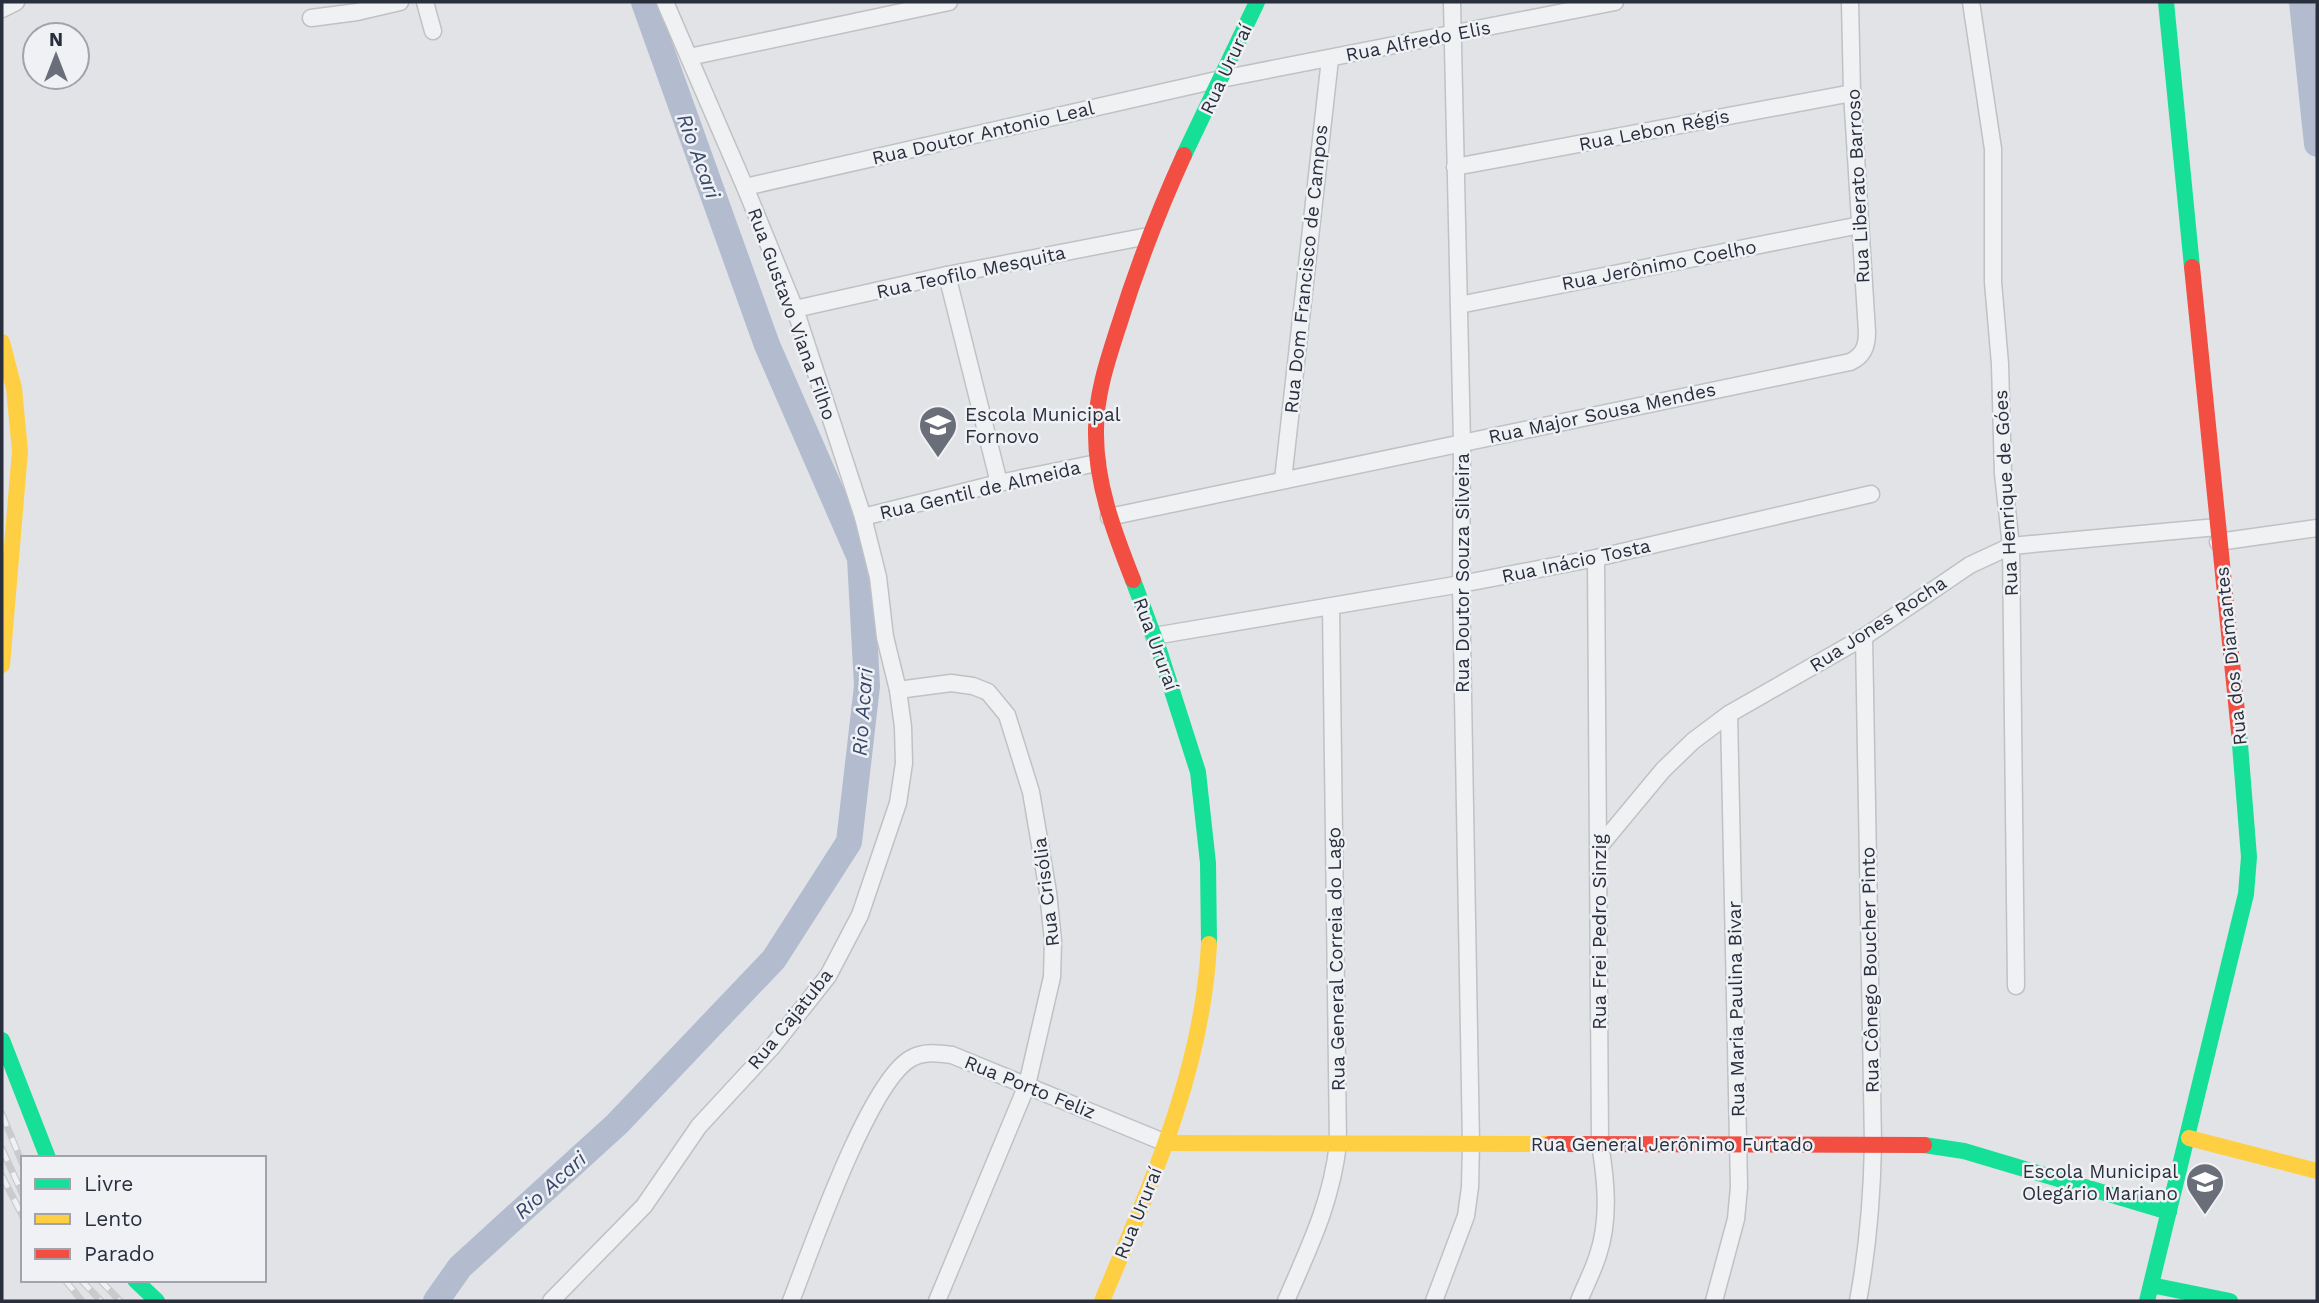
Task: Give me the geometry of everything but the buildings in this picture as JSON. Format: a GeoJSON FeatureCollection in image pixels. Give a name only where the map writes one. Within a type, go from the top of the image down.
{"type":"FeatureCollection","features":[{"type":"Feature","properties":{"kind":"street"},"geometry":{"type":"LineString","coordinates":[[2,9],[16,2]]}},
{"type":"Feature","properties":{"kind":"street"},"geometry":{"type":"LineString","coordinates":[[311,18],[357,12],[400,2]]}},
{"type":"Feature","properties":{"kind":"street"},"geometry":{"type":"LineString","coordinates":[[425,2],[433,31]]}},
{"type":"Feature","properties":{"kind":"street","name":"Rua Gustavo Viana Filho"},"geometry":{"type":"LineString","coordinates":[[665,2],[795,309],[863,517],[878,577],[885,637]]}},
{"type":"Feature","properties":{"kind":"street"},"geometry":{"type":"LineString","coordinates":[[689,57],[949,2]]}},
{"type":"Feature","properties":{"kind":"street","name":"Rua Ururaí"},"geometry":{"type":"LineString","coordinates":[[1102,1301],[1166,1143],[1188,1073],[1208,969],[1210,904],[1209,865],[1197,765],[1154,636],[1109,517],[1097,463],[1096,426],[1100,392],[1129,287],[1149,236],[1257,2]]}},
{"type":"Feature","properties":{"kind":"street","name":"Rua Doutor Souza Silveira"},"geometry":{"type":"LineString","coordinates":[[1434,1301],[1466,1216],[1471,1144],[1461,584],[1462,443],[1452,2]]}},
{"type":"Feature","properties":{"kind":"street","name":"Rua Alfredo Elis"},"geometry":{"type":"LineString","coordinates":[[1221,79],[1615,2]]}},
{"type":"Feature","properties":{"kind":"street","name":"Rua Liberato Barroso"},"geometry":{"type":"LineString","coordinates":[[1850,2],[1852,93],[1867,340],[1859,358],[1850,362]]}},
{"type":"Feature","properties":{"kind":"street","name":"Rua Henrique de Góes"},"geometry":{"type":"LineString","coordinates":[[1971,2],[1993,149],[1993,282],[2000,364],[2003,474],[2011,546],[2016,986]]}},
{"type":"Feature","properties":{"kind":"street","name":"Rua dos Diamantes"},"geometry":{"type":"LineString","coordinates":[[2149,1293],[2235,947],[2248,873],[2244,776],[2166,2]]}},
{"type":"Feature","properties":{"kind":"street","name":"Rua Dom Francisco de Campos"},"geometry":{"type":"LineString","coordinates":[[1283,480],[1330,59]]}},
{"type":"Feature","properties":{"kind":"street","name":"Rua Doutor Antonio Leal"},"geometry":{"type":"LineString","coordinates":[[745,187],[1221,79]]}},
{"type":"Feature","properties":{"kind":"street","name":"Rua Lebon Régis"},"geometry":{"type":"LineString","coordinates":[[1455,167],[1852,93]]}},
{"type":"Feature","properties":{"kind":"street","name":"Rua Jerônimo Coelho"},"geometry":{"type":"LineString","coordinates":[[1458,305],[1860,225]]}},
{"type":"Feature","properties":{"kind":"street","name":"Rua Teofilo Mesquita"},"geometry":{"type":"LineString","coordinates":[[795,309],[947,275],[1149,236]]}},
{"type":"Feature","properties":{"kind":"street"},"geometry":{"type":"LineString","coordinates":[[947,275],[999,483]]}},
{"type":"Feature","properties":{"kind":"street"},"geometry":{"type":"LineString","coordinates":[[2,342],[14,388],[20,451],[2,665]]}},
{"type":"Feature","properties":{"kind":"street","name":"Rua Major Sousa Mendes"},"geometry":{"type":"LineString","coordinates":[[1109,517],[1850,362]]}},
{"type":"Feature","properties":{"kind":"street","name":"Rua Gentil de Almeida"},"geometry":{"type":"LineString","coordinates":[[863,517],[999,483],[1097,463]]}},
{"type":"Feature","properties":{"kind":"street","name":"Rua Inácio Tosta"},"geometry":{"type":"LineString","coordinates":[[1154,636],[1331,607],[1596,558],[1871,494]]}},
{"type":"Feature","properties":{"kind":"street","name":"Rua Jones Rocha"},"geometry":{"type":"LineString","coordinates":[[1599,847],[1663,770],[1692,741],[1729,715],[1864,638],[1970,565],[2011,546],[2317,528]]}},
{"type":"Feature","properties":{"kind":"street","name":"Rua Frei Pedro Sinzig"},"geometry":{"type":"LineString","coordinates":[[1579,1301],[1603,1236],[1606,1197],[1600,1144],[1596,558]]}},
{"type":"Feature","properties":{"kind":"street","name":"Rua General Correia do Lago"},"geometry":{"type":"LineString","coordinates":[[1286,1301],[1330,1196],[1338,1144],[1331,607]]}},
{"type":"Feature","properties":{"kind":"street","name":"Rua Cajatuba"},"geometry":{"type":"LineString","coordinates":[[551,1301],[644,1206],[699,1126],[772,1046],[828,976],[860,915],[898,803],[904,763],[898,690],[885,637]]}},
{"type":"Feature","properties":{"kind":"street","name":"Rua Cônego Boucher Pinto"},"geometry":{"type":"LineString","coordinates":[[1858,1301],[1871,1220],[1873,1144],[1864,638]]}},
{"type":"Feature","properties":{"kind":"street","name":"Rua Crisólia"},"geometry":{"type":"LineString","coordinates":[[898,690],[951,683],[973,686],[988,692],[1007,715],[1031,792],[1050,904],[1054,960],[1046,1008],[1027,1085],[937,1301]]}},
{"type":"Feature","properties":{"kind":"street","name":"Rua Maria Paulina Bivar"},"geometry":{"type":"LineString","coordinates":[[1714,1301],[1736,1219],[1739,1187],[1729,715]]}},
{"type":"Feature","properties":{"kind":"street"},"geometry":{"type":"LineString","coordinates":[[2,1040],[47,1156]]}},
{"type":"Feature","properties":{"kind":"street","name":"Rua Porto Feliz"},"geometry":{"type":"LineString","coordinates":[[792,1301],[827,1210],[871,1110],[883,1088],[911,1059],[925,1054],[944,1054],[975,1063],[1166,1143]]}},
{"type":"Feature","properties":{"kind":"street"},"geometry":{"type":"LineString","coordinates":[[2189,1138],[2317,1171]]}},
{"type":"Feature","properties":{"kind":"street","name":"Rua General Jerônimo Furtado"},"geometry":{"type":"LineString","coordinates":[[1166,1143],[1930,1145],[1964,1151],[2169,1212]]}},
{"type":"Feature","properties":{"kind":"street"},"geometry":{"type":"LineString","coordinates":[[137,1282],[157,1301]]}},
{"type":"Feature","properties":{"kind":"street"},"geometry":{"type":"LineString","coordinates":[[2149,1293],[2230,1301]]}},
{"type":"Feature","properties":{"kind":"waterway","name":"Rio Acari"},"geometry":{"type":"LineString","coordinates":[[436,1301],[460,1267],[617,1124],[774,959],[849,842],[867,686],[860,558],[767,345],[644,2]]}},
{"type":"Feature","properties":{"kind":"waterway"},"geometry":{"type":"LineString","coordinates":[[2302,2],[2317,144]]}},
{"type":"Feature","properties":{"kind":"railway"},"geometry":{"type":"LineString","coordinates":[[2,1114],[21,1160]]}},
{"type":"Feature","properties":{"kind":"railway"},"geometry":{"type":"LineString","coordinates":[[2,1149],[21,1191]]}},
{"type":"Feature","properties":{"kind":"railway"},"geometry":{"type":"LineString","coordinates":[[2,1176],[21,1213]]}},
{"type":"Feature","properties":{"kind":"railway"},"geometry":{"type":"LineString","coordinates":[[67,1282],[82,1301]]}},
{"type":"Feature","properties":{"kind":"railway"},"geometry":{"type":"LineString","coordinates":[[83,1282],[101,1301]]}},
{"type":"Feature","properties":{"kind":"railway"},"geometry":{"type":"LineString","coordinates":[[102,1282],[120,1301]]}},
{"type":"Feature","properties":{"kind":"traffic: fast"},"geometry":{"type":"LineString","coordinates":[[1184,155],[1257,2]]}},
{"type":"Feature","properties":{"kind":"traffic: fast"},"geometry":{"type":"LineString","coordinates":[[2166,2],[2192,267]]}},
{"type":"Feature","properties":{"kind":"traffic: fast"},"geometry":{"type":"LineString","coordinates":[[1133,580],[1159,650],[1198,772],[1208,863],[1209,944]]}},
{"type":"Feature","properties":{"kind":"traffic: fast"},"geometry":{"type":"LineString","coordinates":[[2147,1301],[2246,894],[2249,857],[2239,732]]}},
{"type":"Feature","properties":{"kind":"traffic: fast"},"geometry":{"type":"LineString","coordinates":[[2,1040],[47,1156]]}},
{"type":"Feature","properties":{"kind":"traffic: fast"},"geometry":{"type":"LineString","coordinates":[[1924,1145],[1964,1151],[2169,1212]]}},
{"type":"Feature","properties":{"kind":"traffic: fast"},"geometry":{"type":"LineString","coordinates":[[137,1282],[157,1301]]}},
{"type":"Feature","properties":{"kind":"traffic: fast"},"geometry":{"type":"LineString","coordinates":[[2151,1285],[2230,1301]]}},
{"type":"Feature","properties":{"kind":"traffic: slow"},"geometry":{"type":"LineString","coordinates":[[2,342],[14,388],[20,451],[2,665]]}},
{"type":"Feature","properties":{"kind":"traffic: slow"},"geometry":{"type":"LineString","coordinates":[[1102,1301],[1155,1171],[1185,1082],[1205,991],[1209,944]]}},
{"type":"Feature","properties":{"kind":"traffic: slow"},"geometry":{"type":"LineString","coordinates":[[2189,1138],[2317,1171]]}},
{"type":"Feature","properties":{"kind":"traffic: slow"},"geometry":{"type":"LineString","coordinates":[[1166,1143],[1550,1144]]}},
{"type":"Feature","properties":{"kind":"traffic: jam"},"geometry":{"type":"LineString","coordinates":[[1133,580],[1102,488],[1096,430],[1098,403],[1107,364],[1133,282],[1184,155]]}},
{"type":"Feature","properties":{"kind":"traffic: jam"},"geometry":{"type":"LineString","coordinates":[[2192,267],[2239,732]]}},
{"type":"Feature","properties":{"kind":"traffic: jam"},"geometry":{"type":"LineString","coordinates":[[1550,1144],[1924,1145]]}},
{"type":"Feature","properties":{"kind":"place","name":"Escola Municipal Fornovo"},"geometry":{"type":"Point","coordinates":[938,459]}},
{"type":"Feature","properties":{"kind":"place","name":"Escola Municipal Olegário Mariano"},"geometry":{"type":"Point","coordinates":[2205,1216]}}]}
